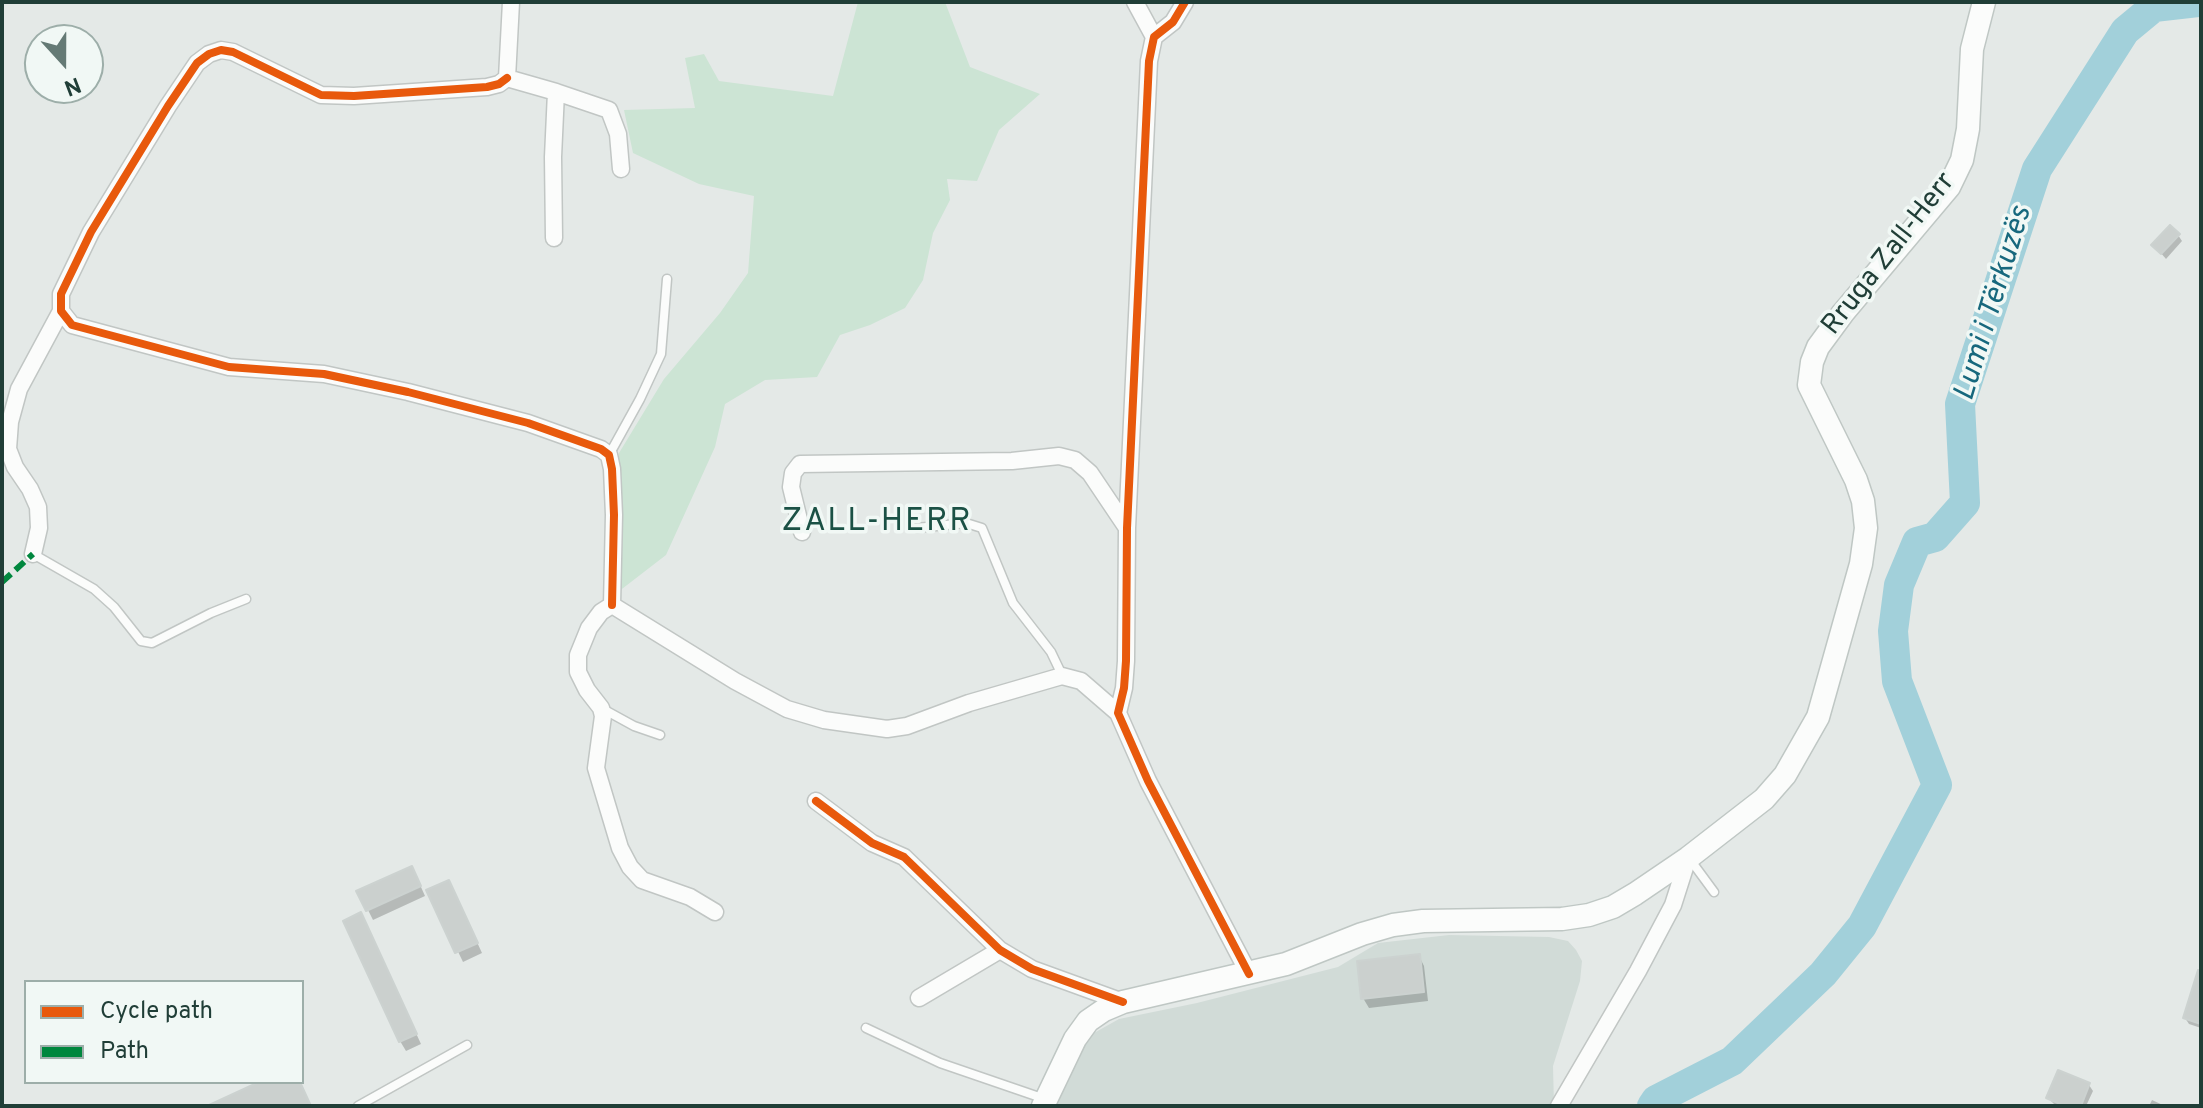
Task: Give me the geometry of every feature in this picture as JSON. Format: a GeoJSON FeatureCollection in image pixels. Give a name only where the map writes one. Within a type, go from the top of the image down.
{"type":"FeatureCollection","features":[{"type":"Feature","properties":{"kind":"main road","name":"Rruga Zall-Herr"},"geometry":{"type":"LineString","coordinates":[[1044,1103],[1075,1039],[1088,1021],[1104,1010],[1123,1002],[1286,964],[1393,925],[1423,921],[1562,919],[1613,907],[1688,858],[1764,799],[1785,775],[1818,717],[1861,564],[1866,528],[1863,501],[1856,480],[1809,385],[1812,362],[1818,347],[1843,313],[1949,187],[1962,160],[1968,129],[1972,49],[1984,2]]}},
{"type":"Feature","properties":{"kind":"street"},"geometry":{"type":"LineString","coordinates":[[507,78],[511,2]]}},
{"type":"Feature","properties":{"kind":"street"},"geometry":{"type":"LineString","coordinates":[[1135,2],[1154,37]]}},
{"type":"Feature","properties":{"kind":"street"},"geometry":{"type":"LineString","coordinates":[[1118,713],[1126,661],[1127,528],[1149,61],[1154,37],[1173,22],[1185,2]]}},
{"type":"Feature","properties":{"kind":"street"},"geometry":{"type":"LineString","coordinates":[[33,554],[39,528],[38,507],[8,449],[10,422],[19,389],[61,311],[61,294],[91,232],[197,63],[221,50],[233,52],[321,95],[366,96],[487,87],[507,78]]}},
{"type":"Feature","properties":{"kind":"street"},"geometry":{"type":"LineString","coordinates":[[507,78],[609,110],[618,134],[621,169]]}},
{"type":"Feature","properties":{"kind":"street"},"geometry":{"type":"LineString","coordinates":[[554,238],[552,182],[556,92]]}},
{"type":"Feature","properties":{"kind":"street"},"geometry":{"type":"LineString","coordinates":[[61,311],[72,325],[197,359],[229,367],[324,374],[408,392],[528,423],[601,449],[609,455],[614,515],[612,605]]}},
{"type":"Feature","properties":{"kind":"street"},"geometry":{"type":"LineString","coordinates":[[802,532],[791,487],[793,473],[800,464],[1012,461],[1059,456],[1075,460],[1090,473],[1127,528]]}},
{"type":"Feature","properties":{"kind":"street"},"geometry":{"type":"LineString","coordinates":[[612,605],[735,681],[787,709],[824,720],[887,729],[907,726],[984,698],[1062,676],[1081,681],[1118,713],[1148,781],[1249,974]]}},
{"type":"Feature","properties":{"kind":"street"},"geometry":{"type":"LineString","coordinates":[[612,605],[601,612],[589,628],[578,655],[578,672],[601,708],[603,730],[596,768],[620,848],[630,867],[642,880],[690,897],[715,912]]}},
{"type":"Feature","properties":{"kind":"street"},"geometry":{"type":"LineString","coordinates":[[816,801],[872,843],[904,857],[1000,950],[1032,969],[1123,1002]]}},
{"type":"Feature","properties":{"kind":"street"},"geometry":{"type":"LineString","coordinates":[[1566,1104],[1673,905],[1688,858]]}},
{"type":"Feature","properties":{"kind":"street"},"geometry":{"type":"LineString","coordinates":[[919,998],[1000,950]]}},
{"type":"Feature","properties":{"kind":"lane"},"geometry":{"type":"LineString","coordinates":[[609,455],[661,354],[667,279]]}},
{"type":"Feature","properties":{"kind":"lane"},"geometry":{"type":"LineString","coordinates":[[917,528],[966,523],[982,528],[1013,603],[1051,652],[1062,676]]}},
{"type":"Feature","properties":{"kind":"lane"},"geometry":{"type":"LineString","coordinates":[[33,554],[94,589],[114,607],[141,641],[152,643],[246,599]]}},
{"type":"Feature","properties":{"kind":"lane"},"geometry":{"type":"LineString","coordinates":[[601,708],[634,726],[660,735]]}},
{"type":"Feature","properties":{"kind":"lane"},"geometry":{"type":"LineString","coordinates":[[1688,858],[1714,892]]}},
{"type":"Feature","properties":{"kind":"lane"},"geometry":{"type":"LineString","coordinates":[[866,1028],[940,1063],[1044,1103]]}},
{"type":"Feature","properties":{"kind":"lane"},"geometry":{"type":"LineString","coordinates":[[358,1106],[467,1045]]}},
{"type":"Feature","properties":{"kind":"shaded area"},"geometry":{"type":"Polygon","coordinates":[[[1449,935],[1549,937],[1568,941],[1576,950],[1582,961],[1580,981],[1553,1066],[1554,1106],[1056,1106],[1085,1038],[1119,1019],[1197,1003],[1338,967],[1378,943],[1449,935]]]}},
{"type":"Feature","properties":{"kind":"green space"},"geometry":{"type":"Polygon","coordinates":[[[858,2],[945,2],[970,67],[1040,94],[999,130],[977,181],[947,179],[950,200],[933,233],[923,280],[905,308],[840,335],[817,377],[765,380],[725,404],[715,447],[666,555],[618,592],[619,453],[664,379],[720,313],[748,273],[754,196],[699,184],[633,153],[624,110],[695,108],[685,58],[704,54],[719,81],[833,96],[858,2]]]}},
{"type":"Feature","properties":{"kind":"building"},"geometry":{"type":"Polygon","coordinates":[[[2170,225],[2180,234],[2161,254],[2151,245],[2170,225]]]}},
{"type":"Feature","properties":{"kind":"building"},"geometry":{"type":"Polygon","coordinates":[[[412,866],[421,886],[366,911],[356,891],[412,866]]]}},
{"type":"Feature","properties":{"kind":"building"},"geometry":{"type":"Polygon","coordinates":[[[449,880],[478,943],[455,953],[426,890],[449,880]]]}},
{"type":"Feature","properties":{"kind":"building"},"geometry":{"type":"Polygon","coordinates":[[[361,912],[417,1034],[399,1042],[343,921],[361,912]]]}},
{"type":"Feature","properties":{"kind":"building"},"geometry":{"type":"Polygon","coordinates":[[[1420,954],[1424,992],[1361,999],[1357,961],[1420,954]]]}},
{"type":"Feature","properties":{"kind":"building"},"geometry":{"type":"Polygon","coordinates":[[[2198,970],[2201,971],[2201,1024],[2183,1018],[2198,970]]]}},
{"type":"Feature","properties":{"kind":"building"},"geometry":{"type":"Polygon","coordinates":[[[2058,1070],[2090,1083],[2081,1106],[2065,1106],[2046,1098],[2058,1070]]]}},
{"type":"Feature","properties":{"kind":"building"},"geometry":{"type":"Polygon","coordinates":[[[255,1084],[301,1084],[311,1106],[207,1106],[255,1084]]]}},
{"type":"Feature","properties":{"kind":"waterway","name":"Lumi i Tërkuzës"},"geometry":{"type":"LineString","coordinates":[[1652,1106],[1656,1100],[1732,1061],[1823,974],[1862,926],[1937,785],[1897,681],[1893,631],[1899,585],[1917,542],[1935,537],[1965,503],[1960,404],[2037,169],[2125,31],[2154,7],[2198,2]]}},
{"type":"Feature","properties":{"kind":"marked path"},"geometry":{"type":"LineString","coordinates":[[2,582],[33,554]]}},
{"type":"Feature","properties":{"kind":"cycle path"},"geometry":{"type":"LineString","coordinates":[[1185,2],[1173,22],[1154,37],[1149,61],[1127,528],[1126,661],[1118,713],[1148,781],[1249,974]]}},
{"type":"Feature","properties":{"kind":"cycle path"},"geometry":{"type":"LineString","coordinates":[[507,78],[487,87],[354,96],[321,95],[233,52],[221,50],[209,54],[197,63],[168,106],[91,232],[61,294],[61,311],[72,325],[229,367],[324,374],[408,392],[528,423],[601,449],[609,455],[612,469],[612,605]]}},
{"type":"Feature","properties":{"kind":"cycle path"},"geometry":{"type":"LineString","coordinates":[[816,801],[872,843],[904,857],[1000,950],[1032,969],[1123,1002]]}},
{"type":"Feature","properties":{"kind":"district","name":"ZALL-HERR"},"geometry":{"type":"Point","coordinates":[877,524]}}]}
